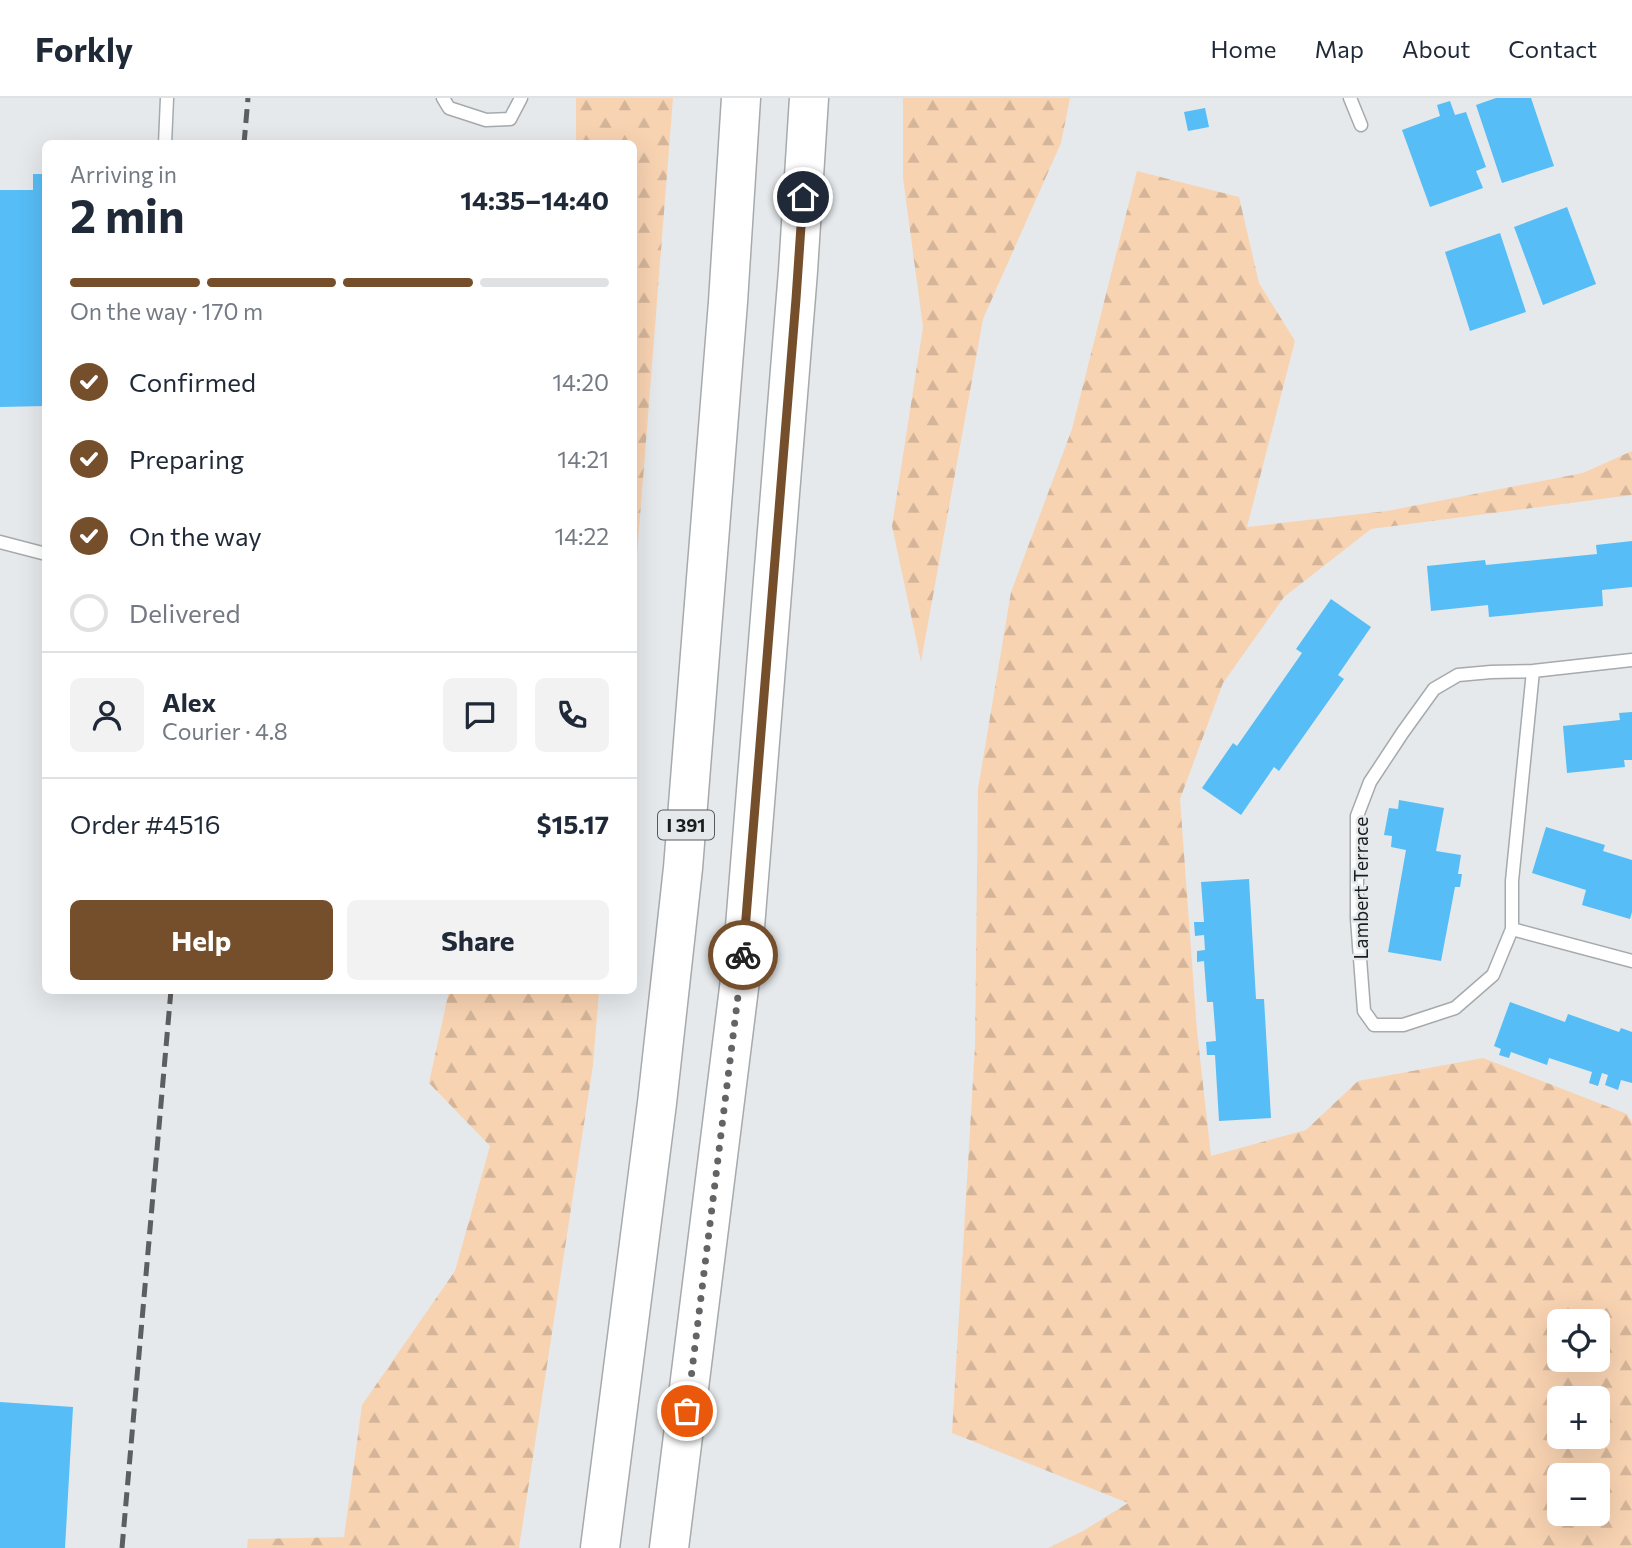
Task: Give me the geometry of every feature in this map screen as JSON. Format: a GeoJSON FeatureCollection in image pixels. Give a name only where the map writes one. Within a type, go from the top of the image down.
{"type":"FeatureCollection","features":[{"type":"Feature","properties":{"kind":"highway","name":"I 391"},"geometry":{"type":"LineString","coordinates":[[600,1548],[657,1103],[683,868],[728,302],[741,98]]}},
{"type":"Feature","properties":{"kind":"highway"},"geometry":{"type":"LineString","coordinates":[[669,1548],[742,964],[796,299],[809,98]]}},
{"type":"Feature","properties":{"kind":"lane"},"geometry":{"type":"LineString","coordinates":[[165,140],[167,98]]}},
{"type":"Feature","properties":{"kind":"lane"},"geometry":{"type":"LineString","coordinates":[[443,98],[449,108],[486,120],[510,119],[521,98]]}},
{"type":"Feature","properties":{"kind":"lane"},"geometry":{"type":"LineString","coordinates":[[1350,98],[1361,125]]}},
{"type":"Feature","properties":{"kind":"lane"},"geometry":{"type":"LineString","coordinates":[[0,542],[42,553]]}},
{"type":"Feature","properties":{"kind":"lane","name":"Lambert Terrace"},"geometry":{"type":"LineString","coordinates":[[1533,671],[1512,881],[1513,929],[1493,975],[1455,1008],[1404,1025],[1374,1025],[1364,1011],[1357,919],[1357,816],[1370,782],[1403,732],[1434,689],[1458,675],[1533,671],[1632,660]]}},
{"type":"Feature","properties":{"kind":"lane"},"geometry":{"type":"LineString","coordinates":[[1513,929],[1632,961]]}},
{"type":"Feature","properties":{"kind":"green space"},"geometry":{"type":"Polygon","coordinates":[[[576,98],[673,98],[637,555],[637,140],[576,140],[576,98]]]}},
{"type":"Feature","properties":{"kind":"green space"},"geometry":{"type":"Polygon","coordinates":[[[903,98],[1070,98],[1061,143],[983,319],[921,662],[892,526],[923,327],[903,178],[903,98]]]}},
{"type":"Feature","properties":{"kind":"green space"},"geometry":{"type":"Polygon","coordinates":[[[1137,171],[1239,197],[1259,283],[1295,341],[1247,527],[1387,511],[1583,473],[1632,451],[1632,495],[1371,529],[1284,597],[1223,683],[1180,799],[1197,1031],[1211,1156],[1306,1130],[1358,1081],[1483,1058],[1627,1114],[1632,1122],[1632,1548],[1048,1548],[1083,1531],[1128,1503],[952,1433],[975,1046],[978,789],[1011,592],[1072,429],[1137,171]]]}},
{"type":"Feature","properties":{"kind":"green space"},"geometry":{"type":"Polygon","coordinates":[[[448,994],[599,994],[593,1065],[519,1548],[247,1548],[248,1539],[344,1537],[362,1405],[455,1271],[490,1146],[429,1083],[448,994]]]}},
{"type":"Feature","properties":{"kind":"building"},"geometry":{"type":"Polygon","coordinates":[[[1496,98],[1531,98],[1554,166],[1502,183],[1476,105],[1496,98]]]}},
{"type":"Feature","properties":{"kind":"building"},"geometry":{"type":"Polygon","coordinates":[[[1450,101],[1455,115],[1466,112],[1486,167],[1476,171],[1483,188],[1430,207],[1402,130],[1440,116],[1437,105],[1450,101]]]}},
{"type":"Feature","properties":{"kind":"building"},"geometry":{"type":"Polygon","coordinates":[[[1205,108],[1209,127],[1188,131],[1184,112],[1205,108]]]}},
{"type":"Feature","properties":{"kind":"building"},"geometry":{"type":"Polygon","coordinates":[[[33,174],[42,174],[42,406],[0,407],[0,190],[33,190],[33,174]]]}},
{"type":"Feature","properties":{"kind":"building"},"geometry":{"type":"Polygon","coordinates":[[[1567,207],[1596,284],[1543,305],[1514,227],[1567,207]]]}},
{"type":"Feature","properties":{"kind":"building"},"geometry":{"type":"Polygon","coordinates":[[[1500,233],[1526,312],[1470,331],[1445,252],[1500,233]]]}},
{"type":"Feature","properties":{"kind":"building"},"geometry":{"type":"Polygon","coordinates":[[[1632,541],[1632,587],[1602,590],[1603,606],[1489,617],[1488,605],[1431,611],[1427,566],[1485,560],[1486,565],[1597,554],[1596,545],[1632,541]]]}},
{"type":"Feature","properties":{"kind":"building"},"geometry":{"type":"Polygon","coordinates":[[[1331,599],[1371,627],[1338,675],[1344,679],[1279,771],[1274,767],[1241,815],[1202,788],[1233,743],[1237,746],[1302,653],[1296,649],[1331,599]]]}},
{"type":"Feature","properties":{"kind":"building"},"geometry":{"type":"Polygon","coordinates":[[[1632,712],[1632,760],[1624,760],[1625,767],[1567,773],[1563,726],[1620,720],[1619,713],[1632,712]]]}},
{"type":"Feature","properties":{"kind":"building"},"geometry":{"type":"Polygon","coordinates":[[[1399,800],[1444,808],[1436,851],[1461,855],[1458,874],[1462,874],[1460,887],[1455,887],[1441,961],[1388,952],[1406,850],[1391,847],[1392,836],[1384,835],[1389,808],[1398,809],[1399,800]]]}},
{"type":"Feature","properties":{"kind":"building"},"geometry":{"type":"Polygon","coordinates":[[[1546,827],[1605,845],[1603,851],[1632,860],[1630,919],[1582,905],[1586,890],[1532,873],[1546,827]]]}},
{"type":"Feature","properties":{"kind":"building"},"geometry":{"type":"Polygon","coordinates":[[[1249,879],[1256,999],[1264,999],[1271,1118],[1219,1121],[1215,1055],[1207,1055],[1206,1042],[1216,1041],[1213,1002],[1207,1002],[1204,961],[1197,962],[1197,951],[1205,950],[1204,935],[1195,936],[1194,922],[1204,922],[1201,882],[1249,879]]]}},
{"type":"Feature","properties":{"kind":"building"},"geometry":{"type":"Polygon","coordinates":[[[1510,1002],[1565,1022],[1568,1014],[1619,1032],[1621,1028],[1632,1032],[1632,1083],[1621,1080],[1618,1090],[1605,1085],[1608,1075],[1602,1073],[1598,1086],[1589,1083],[1592,1072],[1549,1058],[1547,1065],[1511,1052],[1509,1058],[1499,1055],[1501,1049],[1494,1046],[1510,1002]]]}},
{"type":"Feature","properties":{"kind":"building"},"geometry":{"type":"Polygon","coordinates":[[[0,1402],[73,1407],[65,1548],[0,1548],[0,1402]]]}},
{"type":"Feature","properties":{"kind":"railway"},"geometry":{"type":"LineString","coordinates":[[244,140],[248,98]]}},
{"type":"Feature","properties":{"kind":"railway"},"geometry":{"type":"LineString","coordinates":[[122,1548],[171,994]]}},
{"type":"Feature","properties":{"kind":"way so far"},"geometry":{"type":"LineString","coordinates":[[687,1411],[743,955]]}},
{"type":"Feature","properties":{"kind":"route"},"geometry":{"type":"LineString","coordinates":[[743,955],[803,197]]}}]}
